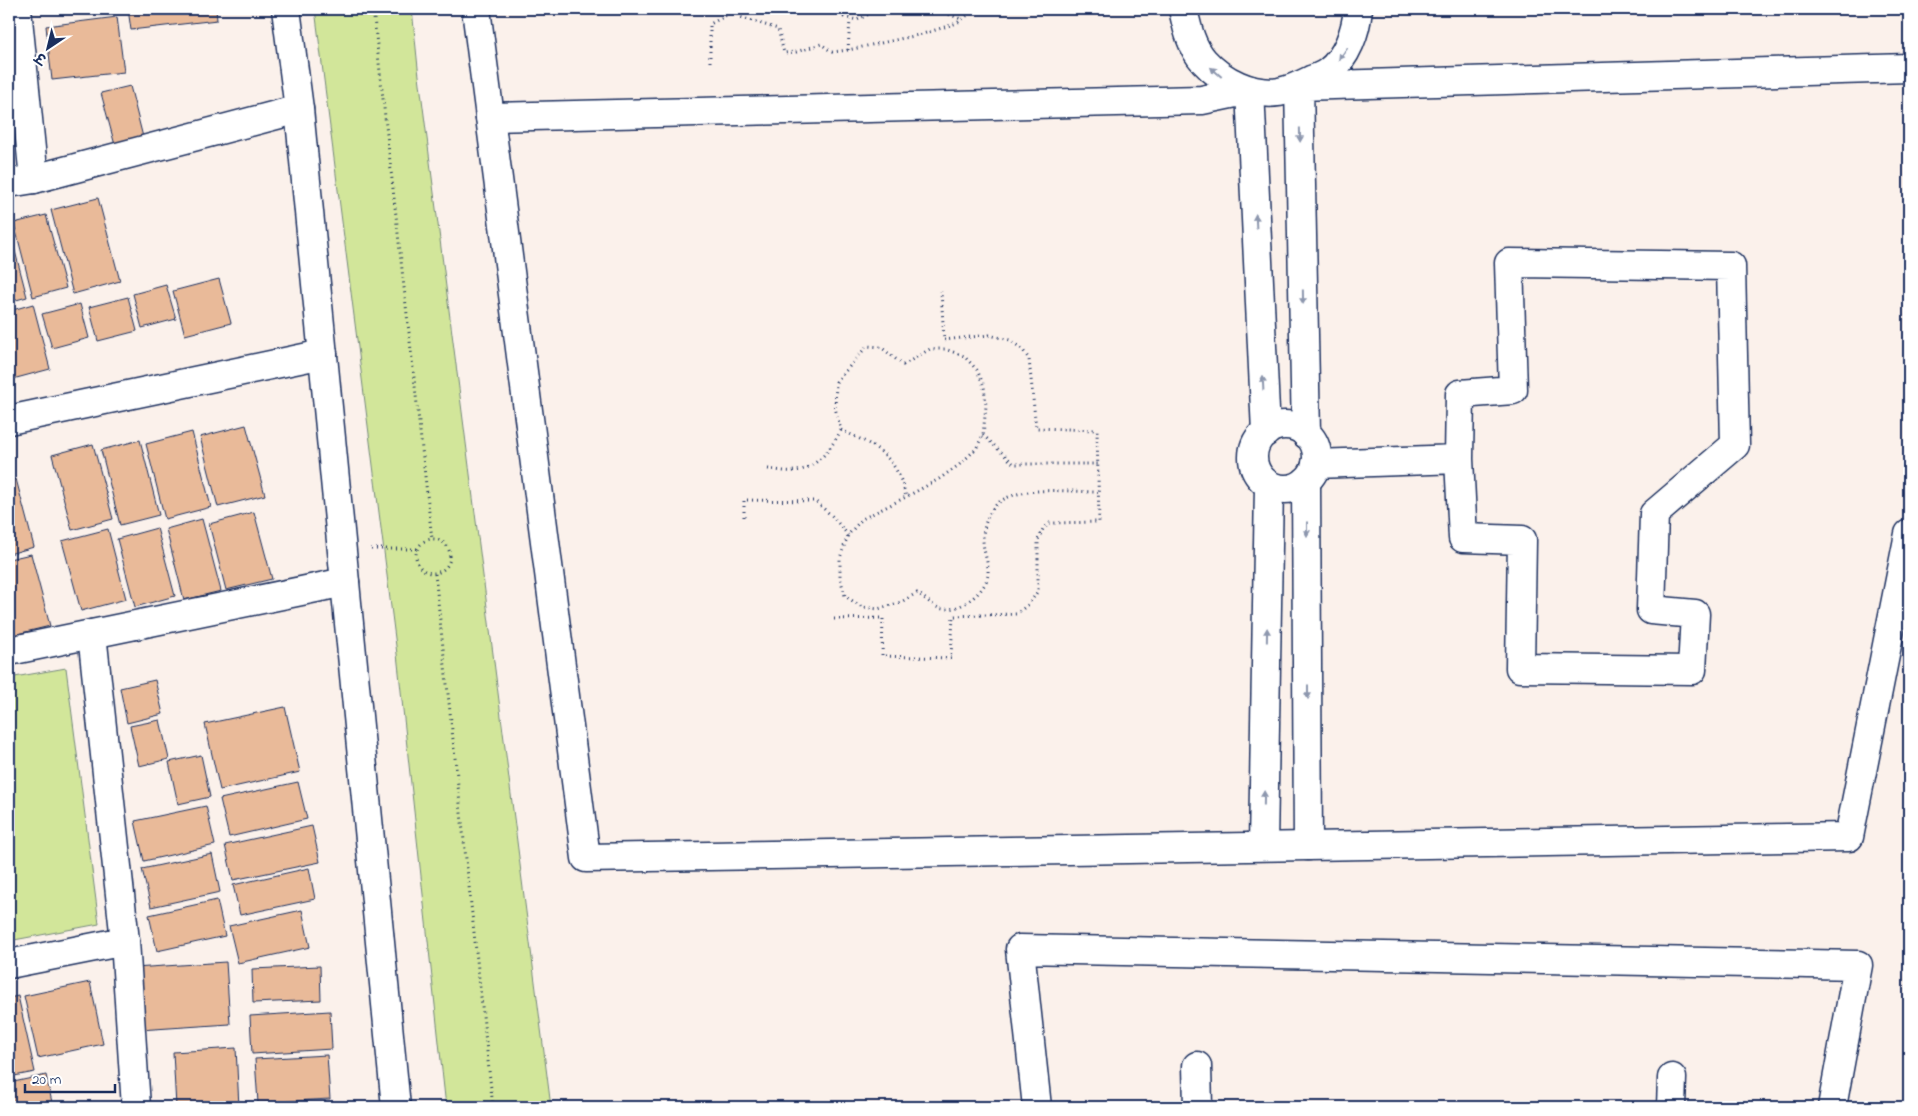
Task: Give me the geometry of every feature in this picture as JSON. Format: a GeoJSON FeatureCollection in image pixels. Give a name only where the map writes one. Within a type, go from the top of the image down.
{"type":"FeatureCollection","features":[{"type":"Feature","properties":{"kind":"street"},"geometry":{"type":"LineString","coordinates":[[16,9],[21,181],[299,109]]}},
{"type":"Feature","properties":{"kind":"street"},"geometry":{"type":"LineString","coordinates":[[286,9],[299,109],[396,1107]]}},
{"type":"Feature","properties":{"kind":"street"},"geometry":{"type":"LineString","coordinates":[[476,9],[586,858],[1849,837],[1909,534]]}},
{"type":"Feature","properties":{"kind":"street"},"geometry":{"type":"LineString","coordinates":[[1183,9],[1189,36],[1203,60],[1224,79],[1250,90]]}},
{"type":"Feature","properties":{"kind":"street"},"geometry":{"type":"LineString","coordinates":[[490,117],[1202,100],[1250,90],[1278,92],[1299,86],[1328,72],[1346,51],[1357,25],[1358,9]]}},
{"type":"Feature","properties":{"kind":"street"},"geometry":{"type":"LineString","coordinates":[[1299,86],[1909,68]]}},
{"type":"Feature","properties":{"kind":"street"},"geometry":{"type":"LineString","coordinates":[[1299,86],[1306,434]]}},
{"type":"Feature","properties":{"kind":"street"},"geometry":{"type":"LineString","coordinates":[[1250,90],[1266,432]]}},
{"type":"Feature","properties":{"kind":"street"},"geometry":{"type":"LineString","coordinates":[[1509,263],[1732,266],[1735,445],[1654,514],[1651,610],[1695,614],[1692,670],[1520,668],[1522,540],[1463,538],[1459,459],[1460,394],[1513,390],[1509,263]]}},
{"type":"Feature","properties":{"kind":"street"},"geometry":{"type":"LineString","coordinates":[[9,420],[323,354]]}},
{"type":"Feature","properties":{"kind":"street"},"geometry":{"type":"LineString","coordinates":[[1308,846],[1311,472],[1316,453],[1313,442],[1306,434],[1297,428],[1286,425],[1275,427],[1266,432],[1258,440],[1254,450],[1253,460],[1256,471],[1261,479],[1269,485],[1288,489],[1298,486],[1311,472],[1459,459]]}},
{"type":"Feature","properties":{"kind":"street"},"geometry":{"type":"LineString","coordinates":[[1263,846],[1269,485]]}},
{"type":"Feature","properties":{"kind":"street"},"geometry":{"type":"LineString","coordinates":[[9,652],[345,582]]}},
{"type":"Feature","properties":{"kind":"street"},"geometry":{"type":"LineString","coordinates":[[92,634],[125,941],[136,1107]]}},
{"type":"Feature","properties":{"kind":"street"},"geometry":{"type":"LineString","coordinates":[[9,964],[125,941]]}},
{"type":"Feature","properties":{"kind":"street"},"geometry":{"type":"LineString","coordinates":[[1037,1107],[1020,949],[1858,965],[1832,1107]]}},
{"type":"Feature","properties":{"kind":"street"},"geometry":{"type":"LineString","coordinates":[[1197,1066],[1198,1107]]}},
{"type":"Feature","properties":{"kind":"street"},"geometry":{"type":"LineString","coordinates":[[1671,1107],[1672,1078]]}},
{"type":"Feature","properties":{"kind":"path"},"geometry":{"type":"LineString","coordinates":[[373,9],[432,539]]}},
{"type":"Feature","properties":{"kind":"path"},"geometry":{"type":"LineString","coordinates":[[710,62],[710,24],[736,9],[740,17],[778,29],[784,53],[796,52],[821,44],[832,52],[848,50],[923,34],[956,22],[976,9]]}},
{"type":"Feature","properties":{"kind":"path"},"geometry":{"type":"LineString","coordinates":[[836,9],[850,20],[863,18],[872,9]]}},
{"type":"Feature","properties":{"kind":"path"},"geometry":{"type":"LineString","coordinates":[[935,9],[961,19]]}},
{"type":"Feature","properties":{"kind":"path"},"geometry":{"type":"LineString","coordinates":[[848,50],[850,20]]}},
{"type":"Feature","properties":{"kind":"path"},"geometry":{"type":"LineString","coordinates":[[834,619],[883,618],[882,656],[951,658],[953,616],[1016,614],[1029,604],[1038,591],[1038,540],[1043,528],[1050,523],[1098,522],[1097,430],[1036,428],[1029,359],[1022,349],[1010,340],[989,335],[944,340],[941,291]]}},
{"type":"Feature","properties":{"kind":"path"},"geometry":{"type":"LineString","coordinates":[[768,469],[797,471],[813,464],[831,449],[841,430],[835,408],[836,382],[867,346],[881,347],[903,365],[930,349],[945,349],[964,356],[977,370],[984,386],[986,416],[983,435],[976,449],[959,465],[906,497],[862,519],[848,536],[840,558],[840,577],[845,596],[862,607],[878,609],[901,602],[917,593],[939,608],[950,609],[962,606],[976,595],[987,580],[988,567],[983,547],[984,525],[995,506],[1009,496],[1024,492],[1098,492]]}},
{"type":"Feature","properties":{"kind":"path"},"geometry":{"type":"LineString","coordinates":[[841,430],[874,447],[888,458],[897,468],[906,497]]}},
{"type":"Feature","properties":{"kind":"path"},"geometry":{"type":"LineString","coordinates":[[983,435],[1014,464],[1098,464]]}},
{"type":"Feature","properties":{"kind":"path"},"geometry":{"type":"LineString","coordinates":[[744,517],[744,500],[815,501],[832,516],[848,536]]}},
{"type":"Feature","properties":{"kind":"path"},"geometry":{"type":"LineString","coordinates":[[432,539],[446,543],[451,554],[449,565],[446,569],[435,574],[424,571],[420,567],[416,556],[418,549],[424,542],[432,539]]}},
{"type":"Feature","properties":{"kind":"path"},"geometry":{"type":"LineString","coordinates":[[342,549],[418,549]]}},
{"type":"Feature","properties":{"kind":"path"},"geometry":{"type":"LineString","coordinates":[[435,574],[493,1107]]}},
{"type":"Feature","properties":{"kind":"green space"},"geometry":{"type":"Polygon","coordinates":[[[315,9],[412,9],[551,1107],[446,1107],[397,654],[315,9]]]}},
{"type":"Feature","properties":{"kind":"green space"},"geometry":{"type":"Polygon","coordinates":[[[66,668],[99,924],[9,941],[9,678],[66,668]]]}},
{"type":"Feature","properties":{"kind":"building"},"geometry":{"type":"Polygon","coordinates":[[[128,9],[216,9],[217,20],[131,30],[128,9]]]}},
{"type":"Feature","properties":{"kind":"building"},"geometry":{"type":"Polygon","coordinates":[[[117,17],[124,72],[52,80],[46,26],[117,17]]]}},
{"type":"Feature","properties":{"kind":"building"},"geometry":{"type":"Polygon","coordinates":[[[130,86],[144,141],[116,149],[101,93],[130,86]]]}},
{"type":"Feature","properties":{"kind":"building"},"geometry":{"type":"Polygon","coordinates":[[[98,198],[120,281],[73,294],[51,210],[98,198]]]}},
{"type":"Feature","properties":{"kind":"building"},"geometry":{"type":"Polygon","coordinates":[[[46,215],[66,288],[33,297],[14,223],[46,215]]]}},
{"type":"Feature","properties":{"kind":"building"},"geometry":{"type":"Polygon","coordinates":[[[9,228],[27,297],[9,302],[9,228]]]}},
{"type":"Feature","properties":{"kind":"building"},"geometry":{"type":"Polygon","coordinates":[[[219,279],[231,323],[185,335],[173,291],[219,279]]]}},
{"type":"Feature","properties":{"kind":"building"},"geometry":{"type":"Polygon","coordinates":[[[166,285],[176,319],[142,328],[133,294],[166,285]]]}},
{"type":"Feature","properties":{"kind":"building"},"geometry":{"type":"Polygon","coordinates":[[[128,297],[137,331],[98,341],[89,307],[128,297]]]}},
{"type":"Feature","properties":{"kind":"building"},"geometry":{"type":"Polygon","coordinates":[[[33,304],[50,369],[9,380],[9,311],[33,304]]]}},
{"type":"Feature","properties":{"kind":"building"},"geometry":{"type":"Polygon","coordinates":[[[80,304],[89,338],[52,348],[42,314],[80,304]]]}},
{"type":"Feature","properties":{"kind":"building"},"geometry":{"type":"Polygon","coordinates":[[[246,425],[265,495],[218,507],[200,437],[246,425]]]}},
{"type":"Feature","properties":{"kind":"building"},"geometry":{"type":"Polygon","coordinates":[[[192,432],[211,507],[165,519],[146,444],[192,432]]]}},
{"type":"Feature","properties":{"kind":"building"},"geometry":{"type":"Polygon","coordinates":[[[140,440],[159,515],[120,525],[101,450],[140,440]]]}},
{"type":"Feature","properties":{"kind":"building"},"geometry":{"type":"Polygon","coordinates":[[[93,444],[113,519],[72,530],[52,455],[93,444]]]}},
{"type":"Feature","properties":{"kind":"building"},"geometry":{"type":"Polygon","coordinates":[[[16,479],[34,547],[9,554],[9,481],[16,479]]]}},
{"type":"Feature","properties":{"kind":"building"},"geometry":{"type":"Polygon","coordinates":[[[254,512],[272,579],[226,590],[209,524],[254,512]]]}},
{"type":"Feature","properties":{"kind":"building"},"geometry":{"type":"Polygon","coordinates":[[[202,519],[221,591],[184,600],[166,529],[202,519]]]}},
{"type":"Feature","properties":{"kind":"building"},"geometry":{"type":"Polygon","coordinates":[[[157,528],[175,596],[135,607],[117,539],[157,528]]]}},
{"type":"Feature","properties":{"kind":"building"},"geometry":{"type":"Polygon","coordinates":[[[108,529],[126,599],[81,611],[62,541],[108,529]]]}},
{"type":"Feature","properties":{"kind":"building"},"geometry":{"type":"Polygon","coordinates":[[[31,554],[50,626],[9,636],[9,559],[31,554]]]}},
{"type":"Feature","properties":{"kind":"building"},"geometry":{"type":"Polygon","coordinates":[[[155,680],[163,714],[127,723],[120,688],[155,680]]]}},
{"type":"Feature","properties":{"kind":"building"},"geometry":{"type":"Polygon","coordinates":[[[285,707],[300,772],[220,790],[205,724],[285,707]]]}},
{"type":"Feature","properties":{"kind":"building"},"geometry":{"type":"Polygon","coordinates":[[[160,720],[169,759],[139,766],[130,726],[160,720]]]}},
{"type":"Feature","properties":{"kind":"building"},"geometry":{"type":"Polygon","coordinates":[[[201,755],[210,797],[178,804],[169,762],[201,755]]]}},
{"type":"Feature","properties":{"kind":"building"},"geometry":{"type":"Polygon","coordinates":[[[298,782],[307,819],[229,837],[220,799],[298,782]]]}},
{"type":"Feature","properties":{"kind":"building"},"geometry":{"type":"Polygon","coordinates":[[[206,806],[215,845],[144,861],[135,821],[206,806]]]}},
{"type":"Feature","properties":{"kind":"building"},"geometry":{"type":"Polygon","coordinates":[[[312,826],[320,862],[233,880],[225,845],[312,826]]]}},
{"type":"Feature","properties":{"kind":"building"},"geometry":{"type":"Polygon","coordinates":[[[212,854],[220,892],[151,907],[142,869],[212,854]]]}},
{"type":"Feature","properties":{"kind":"building"},"geometry":{"type":"Polygon","coordinates":[[[309,868],[315,899],[240,915],[233,885],[309,868]]]}},
{"type":"Feature","properties":{"kind":"building"},"geometry":{"type":"Polygon","coordinates":[[[217,900],[225,936],[157,951],[149,915],[217,900]]]}},
{"type":"Feature","properties":{"kind":"building"},"geometry":{"type":"Polygon","coordinates":[[[302,910],[310,947],[238,963],[229,926],[302,910]]]}},
{"type":"Feature","properties":{"kind":"building"},"geometry":{"type":"Polygon","coordinates":[[[226,962],[230,1024],[139,1030],[134,968],[226,962]]]}},
{"type":"Feature","properties":{"kind":"building"},"geometry":{"type":"Polygon","coordinates":[[[320,966],[321,1000],[253,1003],[252,969],[320,966]]]}},
{"type":"Feature","properties":{"kind":"building"},"geometry":{"type":"Polygon","coordinates":[[[90,982],[103,1044],[38,1058],[24,996],[90,982]]]}},
{"type":"Feature","properties":{"kind":"building"},"geometry":{"type":"Polygon","coordinates":[[[18,996],[35,1072],[9,1077],[9,998],[18,996]]]}},
{"type":"Feature","properties":{"kind":"building"},"geometry":{"type":"Polygon","coordinates":[[[330,1011],[332,1049],[252,1054],[250,1016],[330,1011]]]}},
{"type":"Feature","properties":{"kind":"building"},"geometry":{"type":"Polygon","coordinates":[[[236,1048],[239,1107],[176,1107],[173,1052],[236,1048]]]}},
{"type":"Feature","properties":{"kind":"building"},"geometry":{"type":"Polygon","coordinates":[[[327,1055],[330,1099],[258,1103],[255,1059],[327,1055]]]}},
{"type":"Feature","properties":{"kind":"building"},"geometry":{"type":"Polygon","coordinates":[[[46,1075],[53,1107],[9,1107],[9,1083],[46,1075]]]}}]}
